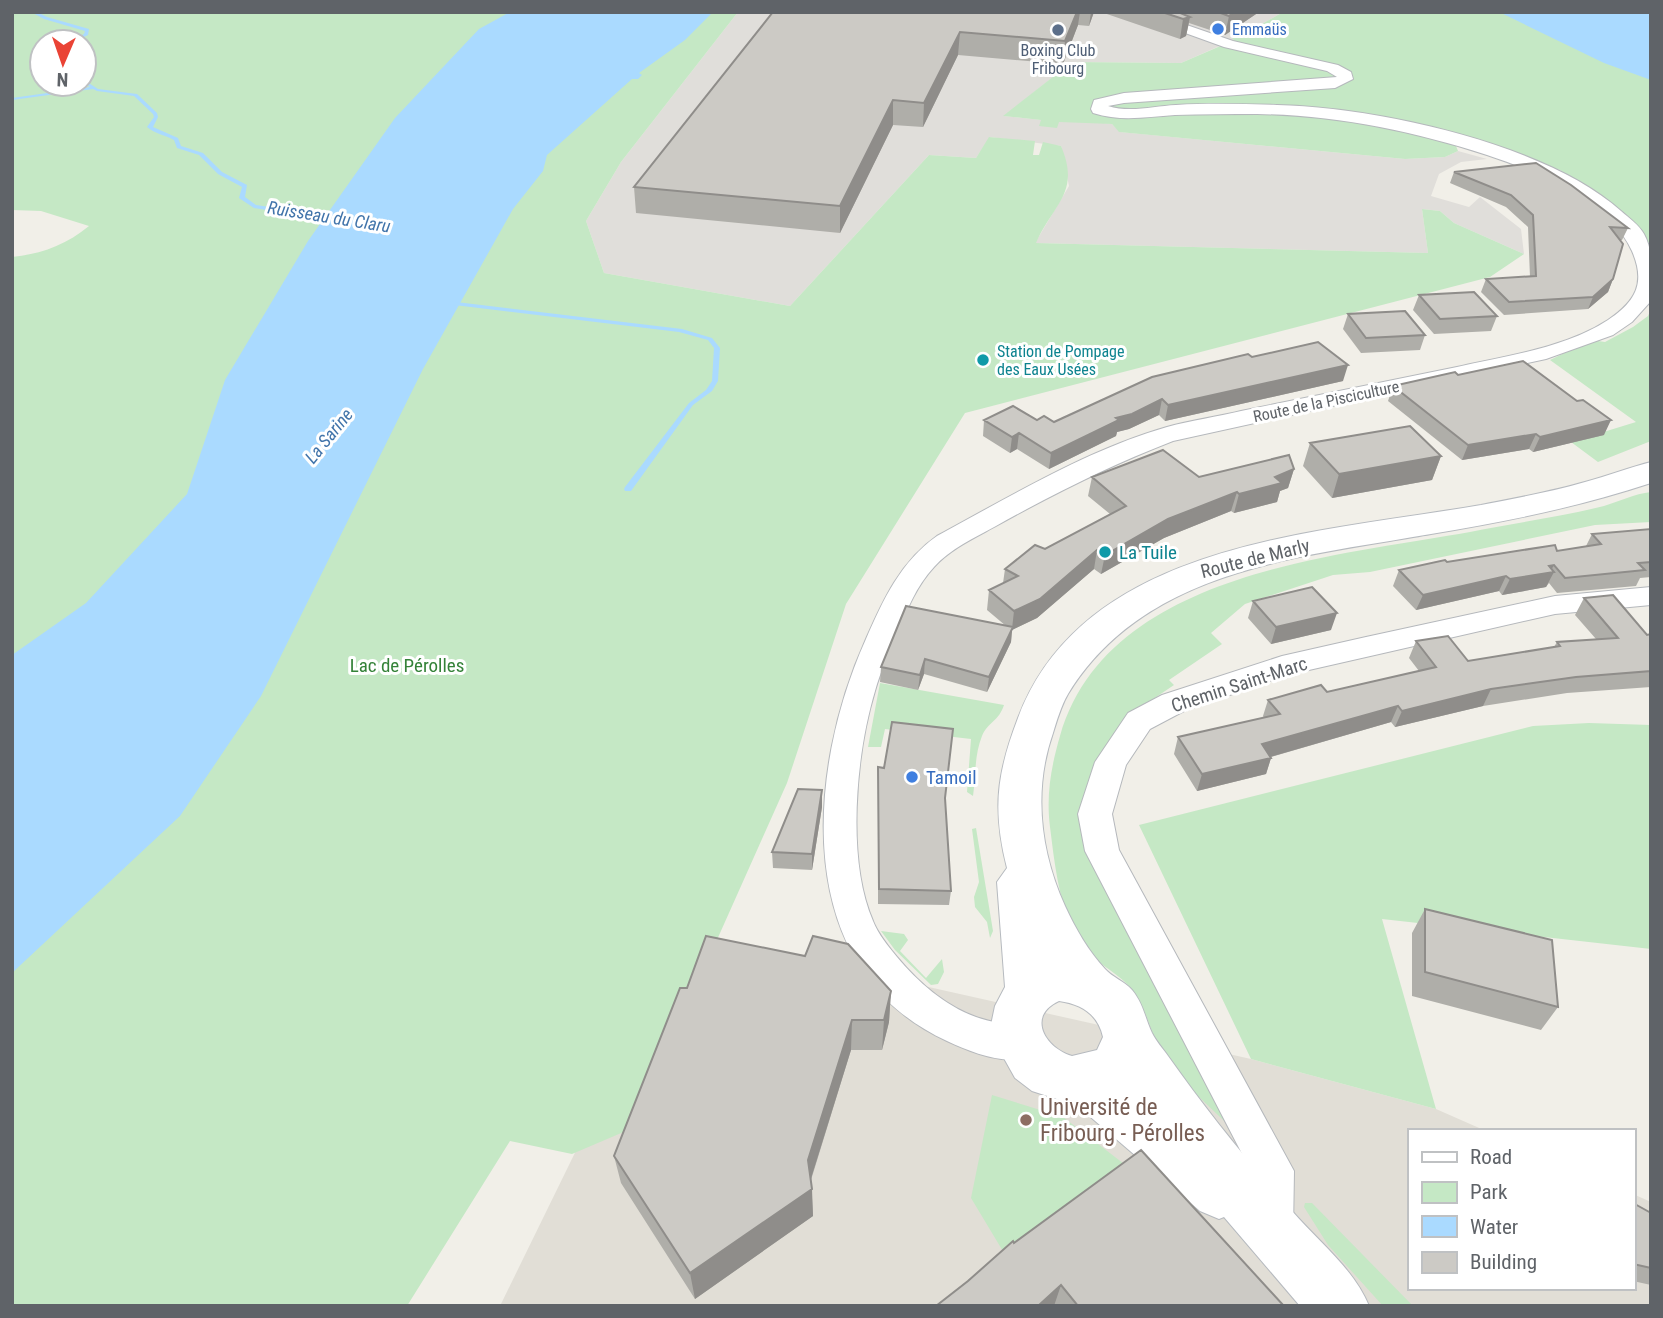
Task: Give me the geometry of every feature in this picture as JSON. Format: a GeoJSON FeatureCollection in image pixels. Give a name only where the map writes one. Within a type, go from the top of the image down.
{"type":"FeatureCollection","features":[{"type":"Feature","properties":{"kind":"main road","name":"Route de Marly"},"geometry":{"type":"LineString","coordinates":[[1030,992],[1019,873],[1021,767],[1040,706],[1057,675],[1101,627],[1164,586],[1216,566],[1269,551],[1525,506],[1651,472]]}},
{"type":"Feature","properties":{"kind":"main road","name":"Route de Marly"},"geometry":{"type":"LineString","coordinates":[[1020,837],[1045,914],[1065,955],[1088,984]]}},
{"type":"Feature","properties":{"kind":"main road"},"geometry":{"type":"LineString","coordinates":[[1128,1040],[1118,1064],[1107,1073],[1078,1080],[1064,1079],[1043,1069],[1027,1055],[1019,1043],[1016,1014],[1022,1000],[1030,992],[1042,984],[1057,981],[1070,980],[1088,984],[1113,1001],[1124,1020],[1128,1040],[1186,1126],[1271,1234],[1340,1306]]}},
{"type":"Feature","properties":{"kind":"main road"},"geometry":{"type":"LineString","coordinates":[[1078,1080],[1105,1097],[1271,1234]]}},
{"type":"Feature","properties":{"kind":"street","name":"Route de la Pisciculture"},"geometry":{"type":"LineString","coordinates":[[1019,1043],[989,1041],[971,1035],[937,1018],[902,989],[879,963],[855,923],[846,889],[842,859],[843,806],[847,757],[858,696],[900,595],[915,572],[940,545],[1056,484],[1159,438],[1525,359],[1600,334],[1633,311],[1647,290],[1649,281],[1650,269],[1638,242],[1622,222],[1595,198],[1539,167],[1491,152],[1409,127],[1341,114],[1218,109],[1124,115],[1105,113],[1097,107],[1107,100],[1335,83],[1345,79],[1345,75],[1332,68],[1229,44],[1134,12]]}},
{"type":"Feature","properties":{"kind":"street","name":"Chemin Saint-Marc"},"geometry":{"type":"LineString","coordinates":[[1271,1234],[1273,1171],[1102,850],[1095,814],[1111,762],[1139,721],[1173,703],[1282,666],[1555,605],[1651,596]]}},
{"type":"Feature","properties":{"kind":"shaded area"},"geometry":{"type":"Polygon","coordinates":[[[738,12],[1128,12],[1222,45],[1181,63],[1072,62],[1004,116],[1042,120],[1040,126],[1059,121],[1095,122],[1112,124],[1120,132],[1405,159],[1445,157],[1458,151],[1487,159],[1461,162],[1439,174],[1431,196],[1469,207],[1480,197],[1521,229],[1524,254],[1454,223],[1440,211],[1422,209],[1428,253],[1035,243],[1069,186],[1061,146],[990,137],[976,158],[929,155],[790,306],[604,273],[586,221],[621,162],[738,12]]]}},
{"type":"Feature","properties":{"kind":"shaded area"},"geometry":{"type":"Polygon","coordinates":[[[1148,12],[1283,12],[1232,41],[1148,12]]]}},
{"type":"Feature","properties":{"kind":"shaded area","name":"Université de Fribourg - Pérolles"},"geometry":{"type":"Polygon","coordinates":[[[683,932],[1251,1059],[1436,1109],[1481,1129],[1408,1129],[1408,1290],[1635,1290],[1635,1195],[1651,1202],[1651,1306],[500,1306],[683,932]]]}},
{"type":"Feature","properties":{"kind":"green space","name":"Lac de Pérolles"},"geometry":{"type":"Polygon","coordinates":[[[12,12],[738,12],[621,162],[586,221],[604,273],[790,306],[929,155],[976,158],[989,137],[1035,141],[1033,155],[1039,155],[1043,142],[1061,146],[1068,176],[1066,187],[1036,243],[1428,253],[1422,209],[1440,211],[1454,223],[1524,254],[1490,277],[965,413],[846,604],[787,783],[633,1128],[572,1154],[510,1141],[407,1306],[12,1306],[12,257],[53,248],[89,226],[41,211],[12,210],[12,12]]]}},
{"type":"Feature","properties":{"kind":"green space"},"geometry":{"type":"Polygon","coordinates":[[[1283,12],[1651,12],[1651,247],[1641,230],[1625,214],[1560,170],[1442,141],[1456,146],[1458,151],[1445,157],[1405,159],[1119,132],[1112,124],[1059,122],[1057,128],[1039,126],[1041,120],[1003,116],[1072,62],[1181,63],[1232,41],[1234,39],[1231,38],[1239,37],[1283,12]]]}},
{"type":"Feature","properties":{"kind":"green space"},"geometry":{"type":"Polygon","coordinates":[[[1651,309],[1651,441],[1598,462],[1571,442],[1636,422],[1550,360],[1591,340],[1605,342],[1633,327],[1648,316],[1651,309]]]}},
{"type":"Feature","properties":{"kind":"green space"},"geometry":{"type":"Polygon","coordinates":[[[1651,492],[1651,522],[1595,525],[1370,572],[1333,575],[1245,604],[1211,633],[1222,644],[1169,680],[1174,685],[1128,716],[1084,812],[1242,1138],[1199,1097],[1190,1105],[1167,1075],[1138,999],[1120,977],[1085,949],[1073,929],[1063,901],[1050,827],[1050,781],[1060,736],[1085,681],[1124,639],[1174,606],[1230,582],[1354,552],[1604,506],[1651,492]]]}},
{"type":"Feature","properties":{"kind":"green space"},"geometry":{"type":"Polygon","coordinates":[[[880,683],[1004,705],[999,715],[984,731],[979,744],[973,796],[967,792],[971,739],[885,729],[881,747],[868,747],[880,683]]]}},
{"type":"Feature","properties":{"kind":"green space"},"geometry":{"type":"Polygon","coordinates":[[[1589,723],[1651,725],[1651,949],[1382,919],[1436,1109],[1251,1059],[1139,825],[1533,726],[1589,723]]]}},
{"type":"Feature","properties":{"kind":"green space"},"geometry":{"type":"Polygon","coordinates":[[[976,828],[993,931],[990,938],[987,922],[975,907],[974,897],[979,882],[972,829],[976,828]]]}},
{"type":"Feature","properties":{"kind":"green space"},"geometry":{"type":"Polygon","coordinates":[[[881,931],[904,934],[908,940],[900,951],[926,978],[942,959],[944,972],[938,984],[931,985],[895,950],[881,931]]]}},
{"type":"Feature","properties":{"kind":"green space"},"geometry":{"type":"Polygon","coordinates":[[[992,1095],[1063,1117],[1128,1167],[1013,1268],[971,1198],[992,1095]]]}},
{"type":"Feature","properties":{"kind":"green space"},"geometry":{"type":"Polygon","coordinates":[[[1305,1203],[1312,1203],[1413,1306],[1383,1306],[1328,1245],[1304,1207],[1305,1203]]]}},
{"type":"Feature","properties":{"kind":"water","name":"La Sarine"},"geometry":{"type":"Polygon","coordinates":[[[510,12],[713,12],[685,40],[639,73],[642,75],[638,79],[632,79],[547,155],[543,171],[513,209],[423,369],[261,696],[180,816],[12,973],[12,655],[86,603],[187,494],[225,380],[308,241],[395,118],[479,29],[510,12]]]}},
{"type":"Feature","properties":{"kind":"water"},"geometry":{"type":"Polygon","coordinates":[[[1499,12],[1644,12],[1651,15],[1651,80],[1604,63],[1499,12]]]}},
{"type":"Feature","properties":{"kind":"building"},"geometry":{"type":"Polygon","coordinates":[[[773,12],[1077,12],[1065,41],[960,32],[924,103],[893,100],[840,206],[634,187],[773,12]]]}},
{"type":"Feature","properties":{"kind":"building"},"geometry":{"type":"Polygon","coordinates":[[[1162,12],[1178,12],[1190,17],[1183,19],[1162,12]]]}},
{"type":"Feature","properties":{"kind":"building"},"geometry":{"type":"Polygon","coordinates":[[[1218,12],[1234,12],[1229,16],[1218,12]]]}},
{"type":"Feature","properties":{"kind":"building"},"geometry":{"type":"Polygon","coordinates":[[[1536,163],[1571,185],[1628,228],[1610,227],[1623,244],[1613,279],[1593,297],[1509,302],[1486,279],[1536,276],[1533,215],[1511,195],[1454,172],[1536,163]]]}},
{"type":"Feature","properties":{"kind":"building"},"geometry":{"type":"Polygon","coordinates":[[[1474,292],[1497,316],[1440,319],[1419,295],[1474,292]]]}},
{"type":"Feature","properties":{"kind":"building"},"geometry":{"type":"Polygon","coordinates":[[[1405,311],[1425,335],[1366,338],[1348,314],[1405,311]]]}},
{"type":"Feature","properties":{"kind":"building"},"geometry":{"type":"Polygon","coordinates":[[[1318,342],[1348,365],[1168,405],[1162,399],[1132,414],[1116,418],[1119,420],[1051,453],[1019,433],[1012,437],[984,420],[1013,406],[1037,420],[1044,416],[1054,422],[1152,377],[1248,354],[1252,357],[1318,342]]]}},
{"type":"Feature","properties":{"kind":"building"},"geometry":{"type":"Polygon","coordinates":[[[1523,361],[1577,401],[1583,400],[1611,420],[1540,437],[1536,434],[1468,445],[1393,386],[1455,372],[1458,375],[1523,361]]]}},
{"type":"Feature","properties":{"kind":"building"},"geometry":{"type":"Polygon","coordinates":[[[1410,426],[1441,456],[1339,474],[1310,443],[1410,426]]]}},
{"type":"Feature","properties":{"kind":"building"},"geometry":{"type":"Polygon","coordinates":[[[1163,450],[1199,477],[1289,455],[1294,469],[1275,477],[1282,483],[1239,494],[1237,492],[1168,519],[1105,555],[1097,550],[1040,599],[1014,611],[989,590],[1018,576],[1005,569],[1035,545],[1045,549],[1126,506],[1092,477],[1163,450]]]}},
{"type":"Feature","properties":{"kind":"building"},"geometry":{"type":"Polygon","coordinates":[[[1651,529],[1651,562],[1638,563],[1645,570],[1565,578],[1554,565],[1549,566],[1554,572],[1510,579],[1506,576],[1423,595],[1399,570],[1445,560],[1447,562],[1555,545],[1557,551],[1601,544],[1592,534],[1651,529]]]}},
{"type":"Feature","properties":{"kind":"building"},"geometry":{"type":"Polygon","coordinates":[[[1312,587],[1337,613],[1276,627],[1253,601],[1312,587]]]}},
{"type":"Feature","properties":{"kind":"building"},"geometry":{"type":"Polygon","coordinates":[[[1613,595],[1647,635],[1651,634],[1651,671],[1576,677],[1491,689],[1402,711],[1398,706],[1262,744],[1271,758],[1202,774],[1178,737],[1280,714],[1268,700],[1321,685],[1327,692],[1436,667],[1416,641],[1448,636],[1468,661],[1560,646],[1557,642],[1618,638],[1584,598],[1613,595]]]}},
{"type":"Feature","properties":{"kind":"building"},"geometry":{"type":"Polygon","coordinates":[[[906,606],[1013,627],[989,677],[925,659],[920,675],[881,667],[906,606]]]}},
{"type":"Feature","properties":{"kind":"building"},"geometry":{"type":"Polygon","coordinates":[[[892,722],[953,729],[945,798],[951,891],[879,889],[878,767],[884,768],[892,722]]]}},
{"type":"Feature","properties":{"kind":"building"},"geometry":{"type":"Polygon","coordinates":[[[798,789],[822,790],[812,854],[772,852],[798,789]]]}},
{"type":"Feature","properties":{"kind":"building"},"geometry":{"type":"Polygon","coordinates":[[[1425,909],[1552,940],[1558,1007],[1425,972],[1425,909]]]}},
{"type":"Feature","properties":{"kind":"building"},"geometry":{"type":"Polygon","coordinates":[[[706,936],[805,956],[813,936],[848,944],[891,991],[884,1020],[852,1020],[808,1160],[812,1189],[690,1273],[614,1156],[680,988],[687,988],[706,936]]]}},
{"type":"Feature","properties":{"kind":"building"},"geometry":{"type":"Polygon","coordinates":[[[1141,1150],[1284,1306],[1078,1306],[1061,1285],[1038,1306],[936,1306],[1013,1241],[1014,1243],[1141,1150]]]}},
{"type":"Feature","properties":{"kind":"building"},"geometry":{"type":"Polygon","coordinates":[[[1635,1204],[1651,1213],[1651,1268],[1635,1264],[1635,1204]]]}},
{"type":"Feature","properties":{"kind":"waterway","name":"Ruisseau du Claru"},"geometry":{"type":"LineString","coordinates":[[33,12],[81,28]]}},
{"type":"Feature","properties":{"kind":"waterway","name":"Ruisseau du Claru"},"geometry":{"type":"LineString","coordinates":[[98,90],[135,95],[155,113],[156,117],[150,127],[176,139],[179,147],[201,154],[220,173],[245,186],[242,198],[254,206],[336,219]]}},
{"type":"Feature","properties":{"kind":"waterway"},"geometry":{"type":"LineString","coordinates":[[12,99],[28,97]]}},
{"type":"Feature","properties":{"kind":"waterway"},"geometry":{"type":"LineString","coordinates":[[448,303],[680,330],[710,339],[717,348],[715,381],[709,391],[691,404],[628,489]]}},
{"type":"Feature","properties":{"kind":"place","name":"Emmaüs"},"geometry":{"type":"Point","coordinates":[1218,29]}},
{"type":"Feature","properties":{"kind":"place","name":"Boxing Club Fribourg"},"geometry":{"type":"Point","coordinates":[1058,30]}},
{"type":"Feature","properties":{"kind":"place","name":"Station de Pompage des Eaux Usées"},"geometry":{"type":"Point","coordinates":[983,360]}},
{"type":"Feature","properties":{"kind":"place","name":"La Tuile"},"geometry":{"type":"Point","coordinates":[1105,552]}},
{"type":"Feature","properties":{"kind":"place","name":"Tamoil"},"geometry":{"type":"Point","coordinates":[912,777]}},
{"type":"Feature","properties":{"kind":"place","name":"Université de Fribourg - Pérolles"},"geometry":{"type":"Point","coordinates":[1026,1120]}}]}
